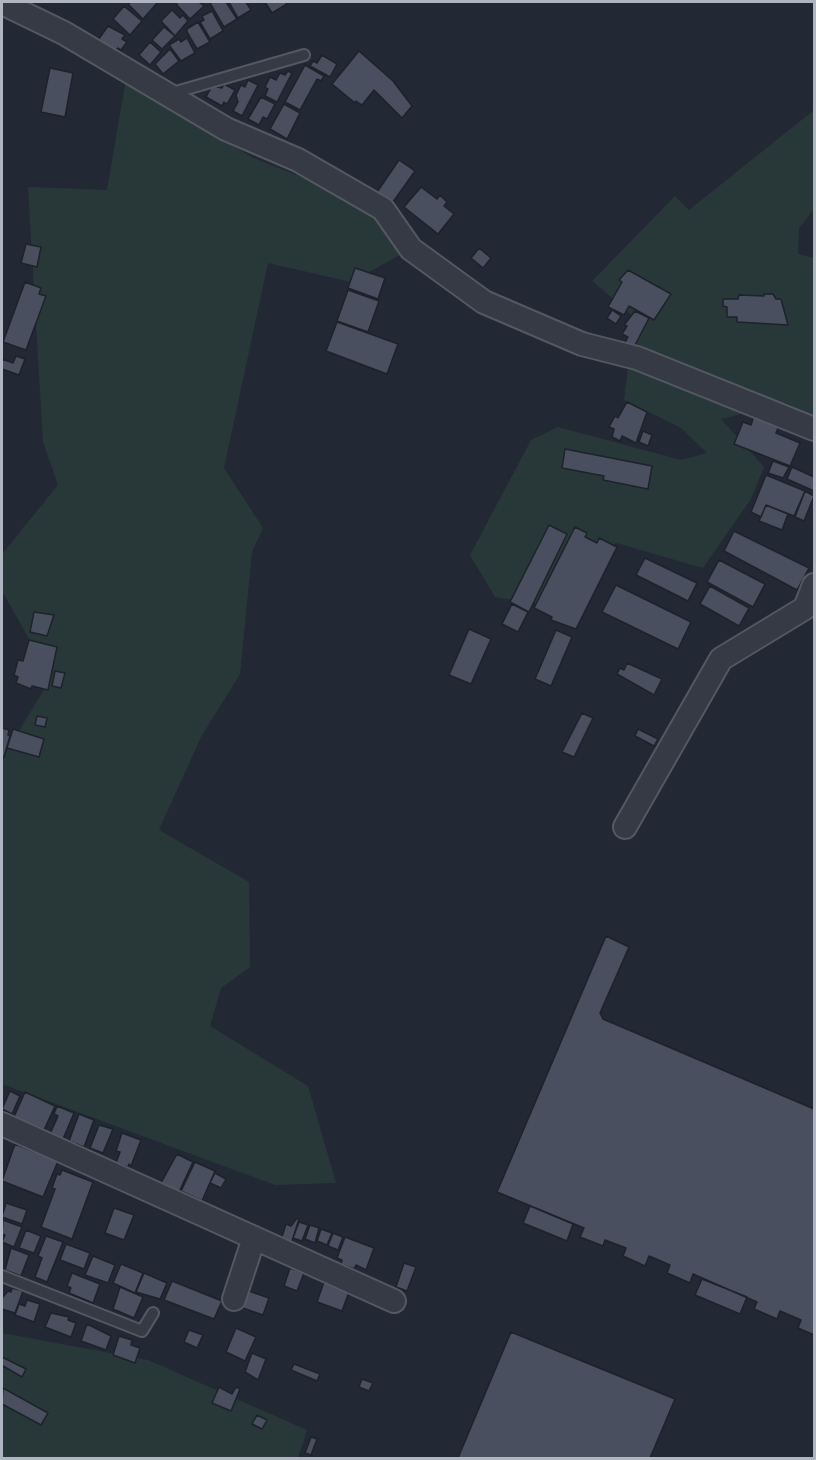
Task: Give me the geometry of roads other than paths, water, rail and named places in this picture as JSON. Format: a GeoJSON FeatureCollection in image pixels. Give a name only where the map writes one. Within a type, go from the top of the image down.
{"type":"FeatureCollection","features":[{"type":"Feature","properties":{"kind":"street"},"geometry":{"type":"LineString","coordinates":[[2,3],[64,33],[226,129],[298,160],[383,209],[411,249],[484,302],[582,344],[637,358],[814,429]]}},
{"type":"Feature","properties":{"kind":"street"},"geometry":{"type":"LineString","coordinates":[[625,827],[721,659],[805,608],[814,585]]}},
{"type":"Feature","properties":{"kind":"street"},"geometry":{"type":"LineString","coordinates":[[2,1124],[394,1301]]}},
{"type":"Feature","properties":{"kind":"street"},"geometry":{"type":"LineString","coordinates":[[234,1299],[254,1238]]}},
{"type":"Feature","properties":{"kind":"lane"},"geometry":{"type":"LineString","coordinates":[[169,94],[304,55]]}},
{"type":"Feature","properties":{"kind":"lane"},"geometry":{"type":"LineString","coordinates":[[2,1276],[142,1331],[153,1313]]}}]}
